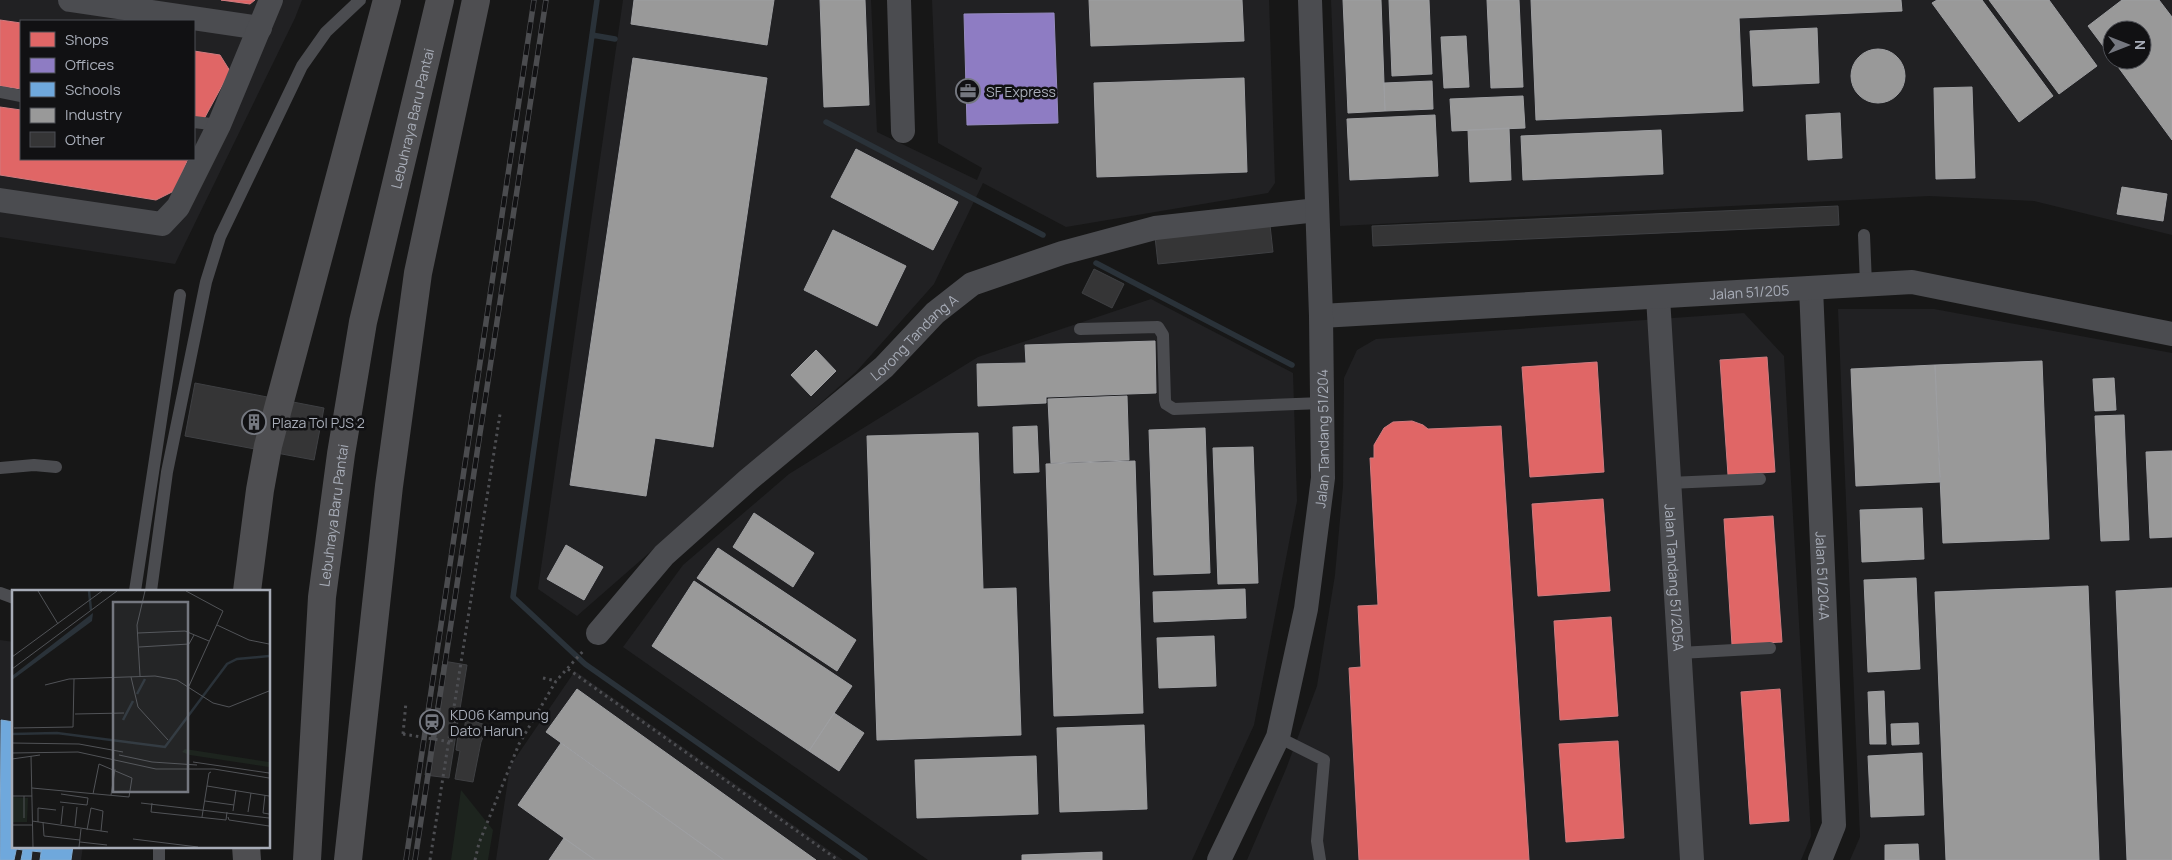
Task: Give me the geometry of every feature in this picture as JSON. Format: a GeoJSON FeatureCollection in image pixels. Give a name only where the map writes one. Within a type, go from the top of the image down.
{"type":"FeatureCollection","features":[{"type":"Feature","properties":{"kind":"highway"},"geometry":{"type":"LineString","coordinates":[[247,590],[260,490],[268,446],[387,0]]}},
{"type":"Feature","properties":{"kind":"highway","name":"Lebuhraya Baru Pantai"},"geometry":{"type":"LineString","coordinates":[[307,860],[322,597],[341,454],[363,322],[440,0]]}},
{"type":"Feature","properties":{"kind":"highway"},"geometry":{"type":"LineString","coordinates":[[348,860],[390,477],[418,273],[476,0]]}},
{"type":"Feature","properties":{"kind":"street"},"geometry":{"type":"LineString","coordinates":[[70,0],[260,28]]}},
{"type":"Feature","properties":{"kind":"street"},"geometry":{"type":"LineString","coordinates":[[0,200],[162,224],[178,207],[219,126],[272,0]]}},
{"type":"Feature","properties":{"kind":"street"},"geometry":{"type":"LineString","coordinates":[[899,0],[903,131]]}},
{"type":"Feature","properties":{"kind":"street","name":"Jalan Tandang 51/204"},"geometry":{"type":"LineString","coordinates":[[1219,860],[1278,737],[1306,609],[1323,478],[1321,316],[1310,0]]}},
{"type":"Feature","properties":{"kind":"street","name":"Lorong Tandang A"},"geometry":{"type":"LineString","coordinates":[[598,632],[664,555],[748,480],[884,367],[935,313],[972,284],[1062,253],[1155,228],[1318,210]]}},
{"type":"Feature","properties":{"kind":"street","name":"Jalan 51/205"},"geometry":{"type":"LineString","coordinates":[[1321,316],[1912,282],[2172,334]]}},
{"type":"Feature","properties":{"kind":"street","name":"Jalan 51/204A"},"geometry":{"type":"LineString","coordinates":[[1811,288],[1834,825],[1820,860]]}},
{"type":"Feature","properties":{"kind":"street","name":"Jalan Tandang 51/205A"},"geometry":{"type":"LineString","coordinates":[[1658,297],[1692,860]]}},
{"type":"Feature","properties":{"kind":"lane"},"geometry":{"type":"LineString","coordinates":[[151,590],[167,472],[206,282],[220,237],[302,66],[326,32],[360,0]]}},
{"type":"Feature","properties":{"kind":"lane"},"geometry":{"type":"LineString","coordinates":[[0,92],[20,96]]}},
{"type":"Feature","properties":{"kind":"lane"},"geometry":{"type":"LineString","coordinates":[[195,122],[219,126]]}},
{"type":"Feature","properties":{"kind":"lane"},"geometry":{"type":"LineString","coordinates":[[1864,236],[1866,284]]}},
{"type":"Feature","properties":{"kind":"lane"},"geometry":{"type":"LineString","coordinates":[[135,590],[180,295]]}},
{"type":"Feature","properties":{"kind":"lane"},"geometry":{"type":"LineString","coordinates":[[1080,329],[1158,328],[1163,335],[1165,400],[1170,407],[1322,403]]}},
{"type":"Feature","properties":{"kind":"lane"},"geometry":{"type":"LineString","coordinates":[[0,468],[34,465],[56,467]]}},
{"type":"Feature","properties":{"kind":"lane"},"geometry":{"type":"LineString","coordinates":[[1669,483],[1760,479]]}},
{"type":"Feature","properties":{"kind":"lane"},"geometry":{"type":"LineString","coordinates":[[0,592],[12,597]]}},
{"type":"Feature","properties":{"kind":"lane"},"geometry":{"type":"LineString","coordinates":[[1680,653],[1770,648]]}},
{"type":"Feature","properties":{"kind":"lane"},"geometry":{"type":"LineString","coordinates":[[1278,737],[1324,760],[1318,841],[1320,860]]}},
{"type":"Feature","properties":{"kind":"path"},"geometry":{"type":"LineString","coordinates":[[430,860],[500,414]]}},
{"type":"Feature","properties":{"kind":"path"},"geometry":{"type":"LineString","coordinates":[[475,860],[479,843],[519,744],[556,681],[574,664]]}},
{"type":"Feature","properties":{"kind":"path"},"geometry":{"type":"LineString","coordinates":[[568,670],[838,860]]}},
{"type":"Feature","properties":{"kind":"path"},"geometry":{"type":"LineString","coordinates":[[543,678],[556,681]]}},
{"type":"Feature","properties":{"kind":"path"},"geometry":{"type":"LineString","coordinates":[[406,702],[404,734],[451,742],[456,709]]}},
{"type":"Feature","properties":{"kind":"shaded area"},"geometry":{"type":"Polygon","coordinates":[[[0,0],[302,0],[175,264],[0,237],[0,0]]]}},
{"type":"Feature","properties":{"kind":"shaded area"},"geometry":{"type":"Polygon","coordinates":[[[623,0],[871,0],[877,132],[977,180],[982,168],[938,143],[932,0],[1269,0],[1275,183],[1268,193],[1066,227],[983,183],[934,284],[856,372],[577,616],[538,589],[623,0]]]}},
{"type":"Feature","properties":{"kind":"shaded area"},"geometry":{"type":"Polygon","coordinates":[[[1331,0],[2172,0],[2172,235],[2034,201],[1929,196],[1340,226],[1331,0]]]}},
{"type":"Feature","properties":{"kind":"shaded area"},"geometry":{"type":"Polygon","coordinates":[[[1151,299],[1293,373],[1297,501],[1254,725],[1192,860],[928,860],[623,647],[683,565],[789,474],[978,357],[1151,299]]]}},
{"type":"Feature","properties":{"kind":"shaded area"},"geometry":{"type":"Polygon","coordinates":[[[1838,309],[1934,309],[2172,353],[2172,860],[1850,860],[1860,837],[1838,309]]]}},
{"type":"Feature","properties":{"kind":"shaded area"},"geometry":{"type":"Polygon","coordinates":[[[1744,313],[1784,356],[1811,836],[1801,860],[1247,860],[1286,769],[1317,686],[1335,575],[1343,486],[1344,378],[1357,350],[1376,339],[1744,313]]]}},
{"type":"Feature","properties":{"kind":"shaded area"},"geometry":{"type":"Polygon","coordinates":[[[0,640],[12,642],[12,848],[83,848],[81,860],[0,860],[0,640]]]}},
{"type":"Feature","properties":{"kind":"shaded area"},"geometry":{"type":"Polygon","coordinates":[[[575,671],[843,860],[496,860],[510,766],[575,671]]]}},
{"type":"Feature","properties":{"kind":"shaded area"},"geometry":{"type":"Polygon","coordinates":[[[461,790],[493,830],[488,860],[451,860],[461,790]]]}},
{"type":"Feature","properties":{"kind":"building: Shops"},"geometry":{"type":"Polygon","coordinates":[[[221,0],[255,0],[250,4],[221,0]]]}},
{"type":"Feature","properties":{"kind":"building: Shops"},"geometry":{"type":"Polygon","coordinates":[[[0,20],[20,23],[20,89],[0,86],[0,20]]]}},
{"type":"Feature","properties":{"kind":"building: Shops"},"geometry":{"type":"Polygon","coordinates":[[[195,51],[220,55],[230,71],[204,119],[195,118],[195,51]]]}},
{"type":"Feature","properties":{"kind":"building: Shops"},"geometry":{"type":"Polygon","coordinates":[[[0,107],[20,110],[20,160],[188,160],[174,191],[156,200],[0,175],[0,107]]]}},
{"type":"Feature","properties":{"kind":"building: Shops"},"geometry":{"type":"Polygon","coordinates":[[[1767,357],[1775,472],[1728,475],[1720,360],[1767,357]]]}},
{"type":"Feature","properties":{"kind":"building: Shops"},"geometry":{"type":"Polygon","coordinates":[[[1597,362],[1604,472],[1530,477],[1522,367],[1597,362]]]}},
{"type":"Feature","properties":{"kind":"building: Shops"},"geometry":{"type":"Polygon","coordinates":[[[1412,421],[1428,429],[1501,426],[1529,860],[1359,860],[1349,668],[1361,667],[1358,606],[1378,605],[1370,458],[1374,458],[1374,445],[1384,428],[1393,422],[1412,421]]]}},
{"type":"Feature","properties":{"kind":"building: Shops"},"geometry":{"type":"Polygon","coordinates":[[[1603,499],[1610,591],[1538,596],[1532,504],[1603,499]]]}},
{"type":"Feature","properties":{"kind":"building: Shops"},"geometry":{"type":"Polygon","coordinates":[[[1773,516],[1782,642],[1732,645],[1724,519],[1773,516]]]}},
{"type":"Feature","properties":{"kind":"building: Shops"},"geometry":{"type":"Polygon","coordinates":[[[1611,617],[1618,716],[1560,720],[1554,621],[1611,617]]]}},
{"type":"Feature","properties":{"kind":"building: Shops"},"geometry":{"type":"Polygon","coordinates":[[[1780,689],[1789,821],[1750,824],[1741,692],[1780,689]]]}},
{"type":"Feature","properties":{"kind":"building: Shops"},"geometry":{"type":"Polygon","coordinates":[[[1618,741],[1624,838],[1566,842],[1559,744],[1618,741]]]}},
{"type":"Feature","properties":{"kind":"building: Offices"},"geometry":{"type":"Polygon","coordinates":[[[1054,13],[1058,123],[967,125],[964,14],[1054,13]]]}},
{"type":"Feature","properties":{"kind":"building: Schools"},"geometry":{"type":"Polygon","coordinates":[[[1,720],[12,722],[12,848],[17,848],[14,860],[0,860],[1,720]]]}},
{"type":"Feature","properties":{"kind":"building: Schools"},"geometry":{"type":"Polygon","coordinates":[[[42,848],[41,852],[32,851],[31,860],[21,860],[23,850],[16,849],[42,848]]]}},
{"type":"Feature","properties":{"kind":"building: Schools"},"geometry":{"type":"Polygon","coordinates":[[[42,848],[73,848],[71,860],[40,860],[42,848]]]}},
{"type":"Feature","properties":{"kind":"building: Industry"},"geometry":{"type":"Polygon","coordinates":[[[634,0],[774,0],[767,45],[631,24],[634,0]]]}},
{"type":"Feature","properties":{"kind":"building: Industry"},"geometry":{"type":"Polygon","coordinates":[[[820,0],[865,0],[869,105],[824,107],[820,0]]]}},
{"type":"Feature","properties":{"kind":"building: Industry"},"geometry":{"type":"Polygon","coordinates":[[[1089,0],[1242,0],[1244,41],[1091,46],[1089,0]]]}},
{"type":"Feature","properties":{"kind":"building: Industry"},"geometry":{"type":"Polygon","coordinates":[[[1343,0],[1381,0],[1385,111],[1348,113],[1343,0]]]}},
{"type":"Feature","properties":{"kind":"building: Industry"},"geometry":{"type":"Polygon","coordinates":[[[1389,0],[1429,0],[1432,74],[1392,76],[1389,0]]]}},
{"type":"Feature","properties":{"kind":"building: Industry"},"geometry":{"type":"Polygon","coordinates":[[[1487,0],[1519,0],[1523,87],[1491,88],[1487,0]]]}},
{"type":"Feature","properties":{"kind":"building: Industry"},"geometry":{"type":"Polygon","coordinates":[[[1531,0],[1901,0],[1902,11],[1739,18],[1743,111],[1536,120],[1531,0]]]}},
{"type":"Feature","properties":{"kind":"building: Industry"},"geometry":{"type":"Polygon","coordinates":[[[1937,0],[1982,0],[2053,96],[2019,122],[1932,3],[1937,0]]]}},
{"type":"Feature","properties":{"kind":"building: Industry"},"geometry":{"type":"Polygon","coordinates":[[[1989,0],[2049,0],[2097,66],[2059,94],[1989,0]]]}},
{"type":"Feature","properties":{"kind":"building: Industry"},"geometry":{"type":"Polygon","coordinates":[[[2122,0],[2159,0],[2172,17],[2172,140],[2120,70],[2152,70],[2152,20],[2102,20],[2102,45],[2088,26],[2122,0]]]}},
{"type":"Feature","properties":{"kind":"building: Industry"},"geometry":{"type":"Polygon","coordinates":[[[1817,28],[1819,83],[1753,86],[1750,31],[1817,28]]]}},
{"type":"Feature","properties":{"kind":"building: Industry"},"geometry":{"type":"Polygon","coordinates":[[[1466,36],[1469,87],[1444,88],[1441,37],[1466,36]]]}},
{"type":"Feature","properties":{"kind":"building: Industry"},"geometry":{"type":"Polygon","coordinates":[[[1878,49],[1888,51],[1897,57],[1903,66],[1905,76],[1903,86],[1897,95],[1888,101],[1878,103],[1868,101],[1859,95],[1853,86],[1851,76],[1853,66],[1859,57],[1868,51],[1878,49]]]}},
{"type":"Feature","properties":{"kind":"building: Industry"},"geometry":{"type":"Polygon","coordinates":[[[633,58],[767,78],[713,447],[655,438],[646,496],[570,485],[633,58]]]}},
{"type":"Feature","properties":{"kind":"building: Industry"},"geometry":{"type":"Polygon","coordinates":[[[1244,78],[1247,172],[1097,177],[1094,83],[1244,78]]]}},
{"type":"Feature","properties":{"kind":"building: Industry"},"geometry":{"type":"Polygon","coordinates":[[[1432,81],[1433,109],[1385,111],[1384,83],[1432,81]]]}},
{"type":"Feature","properties":{"kind":"building: Industry"},"geometry":{"type":"Polygon","coordinates":[[[1972,87],[1975,178],[1936,179],[1934,88],[1972,87]]]}},
{"type":"Feature","properties":{"kind":"building: Industry"},"geometry":{"type":"Polygon","coordinates":[[[1523,96],[1525,128],[1452,131],[1450,99],[1523,96]]]}},
{"type":"Feature","properties":{"kind":"building: Industry"},"geometry":{"type":"Polygon","coordinates":[[[1840,113],[1842,158],[1808,160],[1806,115],[1840,113]]]}},
{"type":"Feature","properties":{"kind":"building: Industry"},"geometry":{"type":"Polygon","coordinates":[[[1435,115],[1438,176],[1350,180],[1347,119],[1435,115]]]}},
{"type":"Feature","properties":{"kind":"building: Industry"},"geometry":{"type":"Polygon","coordinates":[[[1509,128],[1511,180],[1470,182],[1468,130],[1509,128]]]}},
{"type":"Feature","properties":{"kind":"building: Industry"},"geometry":{"type":"Polygon","coordinates":[[[1661,130],[1663,174],[1523,180],[1521,136],[1661,130]]]}},
{"type":"Feature","properties":{"kind":"building: Industry"},"geometry":{"type":"Polygon","coordinates":[[[856,149],[958,202],[933,250],[831,197],[856,149]]]}},
{"type":"Feature","properties":{"kind":"building: Industry"},"geometry":{"type":"Polygon","coordinates":[[[2122,187],[2167,194],[2163,221],[2117,214],[2122,187]]]}},
{"type":"Feature","properties":{"kind":"building: Industry"},"geometry":{"type":"Polygon","coordinates":[[[833,230],[906,266],[877,326],[804,290],[833,230]]]}},
{"type":"Feature","properties":{"kind":"building: Industry"},"geometry":{"type":"Polygon","coordinates":[[[1155,341],[1156,393],[1046,397],[1046,403],[978,406],[977,364],[1026,363],[1025,345],[1155,341]]]}},
{"type":"Feature","properties":{"kind":"building: Industry"},"geometry":{"type":"Polygon","coordinates":[[[816,350],[836,371],[811,396],[791,375],[816,350]]]}},
{"type":"Feature","properties":{"kind":"building: Industry"},"geometry":{"type":"Polygon","coordinates":[[[2042,361],[2049,539],[1943,543],[1935,365],[2042,361]]]}},
{"type":"Feature","properties":{"kind":"building: Industry"},"geometry":{"type":"Polygon","coordinates":[[[1935,365],[1940,482],[1856,486],[1851,369],[1935,365]]]}},
{"type":"Feature","properties":{"kind":"building: Industry"},"geometry":{"type":"Polygon","coordinates":[[[2114,378],[2116,410],[2095,411],[2093,379],[2114,378]]]}},
{"type":"Feature","properties":{"kind":"building: Industry"},"geometry":{"type":"Polygon","coordinates":[[[1127,396],[1129,460],[1051,463],[1048,399],[1127,396]]]}},
{"type":"Feature","properties":{"kind":"building: Industry"},"geometry":{"type":"Polygon","coordinates":[[[2124,415],[2129,540],[2101,541],[2095,416],[2124,415]]]}},
{"type":"Feature","properties":{"kind":"building: Industry"},"geometry":{"type":"Polygon","coordinates":[[[1037,426],[1039,472],[1014,473],[1013,427],[1037,426]]]}},
{"type":"Feature","properties":{"kind":"building: Industry"},"geometry":{"type":"Polygon","coordinates":[[[1205,428],[1210,573],[1154,575],[1149,430],[1205,428]]]}},
{"type":"Feature","properties":{"kind":"building: Industry"},"geometry":{"type":"Polygon","coordinates":[[[978,433],[983,589],[1016,588],[1021,735],[877,740],[867,436],[978,433]]]}},
{"type":"Feature","properties":{"kind":"building: Industry"},"geometry":{"type":"Polygon","coordinates":[[[1253,447],[1258,583],[1218,584],[1213,448],[1253,447]]]}},
{"type":"Feature","properties":{"kind":"building: Industry"},"geometry":{"type":"Polygon","coordinates":[[[2172,451],[2172,537],[2150,538],[2146,452],[2172,451]]]}},
{"type":"Feature","properties":{"kind":"building: Industry"},"geometry":{"type":"Polygon","coordinates":[[[1135,461],[1143,713],[1054,716],[1046,464],[1135,461]]]}},
{"type":"Feature","properties":{"kind":"building: Industry"},"geometry":{"type":"Polygon","coordinates":[[[1922,508],[1924,559],[1862,562],[1860,510],[1922,508]]]}},
{"type":"Feature","properties":{"kind":"building: Industry"},"geometry":{"type":"Polygon","coordinates":[[[754,513],[814,553],[793,587],[733,547],[754,513]]]}},
{"type":"Feature","properties":{"kind":"building: Industry"},"geometry":{"type":"Polygon","coordinates":[[[566,545],[603,567],[584,600],[547,579],[566,545]]]}},
{"type":"Feature","properties":{"kind":"building: Industry"},"geometry":{"type":"Polygon","coordinates":[[[718,548],[856,640],[837,671],[697,578],[718,548]]]}},
{"type":"Feature","properties":{"kind":"building: Industry"},"geometry":{"type":"Polygon","coordinates":[[[1916,578],[1920,669],[1868,672],[1864,580],[1916,578]]]}},
{"type":"Feature","properties":{"kind":"building: Industry"},"geometry":{"type":"Polygon","coordinates":[[[694,581],[852,686],[809,751],[652,646],[694,581]]]}},
{"type":"Feature","properties":{"kind":"building: Industry"},"geometry":{"type":"Polygon","coordinates":[[[2088,586],[2099,860],[1946,860],[1935,592],[2088,586]]]}},
{"type":"Feature","properties":{"kind":"building: Industry"},"geometry":{"type":"Polygon","coordinates":[[[2172,588],[2172,860],[2127,860],[2116,591],[2172,588]]]}},
{"type":"Feature","properties":{"kind":"building: Industry"},"geometry":{"type":"Polygon","coordinates":[[[1245,589],[1246,618],[1154,622],[1153,592],[1245,589]]]}},
{"type":"Feature","properties":{"kind":"building: Industry"},"geometry":{"type":"Polygon","coordinates":[[[1214,636],[1216,686],[1159,688],[1157,638],[1214,636]]]}},
{"type":"Feature","properties":{"kind":"building: Industry"},"geometry":{"type":"Polygon","coordinates":[[[577,689],[816,860],[724,860],[546,732],[577,689]]]}},
{"type":"Feature","properties":{"kind":"building: Industry"},"geometry":{"type":"Polygon","coordinates":[[[1884,691],[1886,744],[1870,744],[1868,692],[1884,691]]]}},
{"type":"Feature","properties":{"kind":"building: Industry"},"geometry":{"type":"Polygon","coordinates":[[[834,713],[864,733],[839,771],[809,751],[834,713]]]}},
{"type":"Feature","properties":{"kind":"building: Industry"},"geometry":{"type":"Polygon","coordinates":[[[1918,723],[1919,744],[1892,745],[1891,724],[1918,723]]]}},
{"type":"Feature","properties":{"kind":"building: Industry"},"geometry":{"type":"Polygon","coordinates":[[[1144,725],[1147,809],[1060,812],[1057,728],[1144,725]]]}},
{"type":"Feature","properties":{"kind":"building: Industry"},"geometry":{"type":"Polygon","coordinates":[[[561,743],[724,860],[595,860],[518,805],[561,743]]]}},
{"type":"Feature","properties":{"kind":"building: Industry"},"geometry":{"type":"Polygon","coordinates":[[[1922,753],[1924,815],[1871,817],[1868,756],[1922,753]]]}},
{"type":"Feature","properties":{"kind":"building: Industry"},"geometry":{"type":"Polygon","coordinates":[[[1036,756],[1038,814],[917,818],[915,760],[1036,756]]]}},
{"type":"Feature","properties":{"kind":"building: Industry"},"geometry":{"type":"Polygon","coordinates":[[[564,838],[595,860],[549,860],[564,838]]]}},
{"type":"Feature","properties":{"kind":"building: Industry"},"geometry":{"type":"Polygon","coordinates":[[[1918,844],[1919,860],[1885,860],[1885,845],[1918,844]]]}},
{"type":"Feature","properties":{"kind":"building: Industry"},"geometry":{"type":"Polygon","coordinates":[[[1102,852],[1102,860],[1022,860],[1022,855],[1102,852]]]}},
{"type":"Feature","properties":{"kind":"building: Other"},"geometry":{"type":"Polygon","coordinates":[[[1838,206],[1839,225],[1373,246],[1372,226],[1838,206]]]}},
{"type":"Feature","properties":{"kind":"building: Other"},"geometry":{"type":"Polygon","coordinates":[[[1270,225],[1273,252],[1158,264],[1155,237],[1270,225]]]}},
{"type":"Feature","properties":{"kind":"building: Other"},"geometry":{"type":"Polygon","coordinates":[[[1094,269],[1124,284],[1112,308],[1082,293],[1094,269]]]}},
{"type":"Feature","properties":{"kind":"building: Other","name":"Plaza Tol PJS 2"},"geometry":{"type":"Polygon","coordinates":[[[195,383],[324,408],[314,460],[185,436],[195,383]]]}},
{"type":"Feature","properties":{"kind":"building: Other"},"geometry":{"type":"Polygon","coordinates":[[[443,661],[467,665],[449,778],[425,775],[443,661]]]}},
{"type":"Feature","properties":{"kind":"building: Other"},"geometry":{"type":"Polygon","coordinates":[[[466,718],[488,726],[481,742],[473,782],[455,779],[460,751],[456,750],[458,735],[463,736],[466,718]]]}},
{"type":"Feature","properties":{"kind":"waterway"},"geometry":{"type":"LineString","coordinates":[[597,0],[513,597],[585,664],[865,860]]}},
{"type":"Feature","properties":{"kind":"waterway"},"geometry":{"type":"LineString","coordinates":[[592,35],[615,39]]}},
{"type":"Feature","properties":{"kind":"waterway"},"geometry":{"type":"LineString","coordinates":[[826,122],[1043,235]]}},
{"type":"Feature","properties":{"kind":"waterway"},"geometry":{"type":"LineString","coordinates":[[1096,263],[1292,365]]}},
{"type":"Feature","properties":{"kind":"railway"},"geometry":{"type":"LineString","coordinates":[[406,860],[534,0]]}},
{"type":"Feature","properties":{"kind":"railway"},"geometry":{"type":"LineString","coordinates":[[415,860],[546,0]]}},
{"type":"Feature","properties":{"kind":"place","name":"SF Express"},"geometry":{"type":"Point","coordinates":[968,91]}},
{"type":"Feature","properties":{"kind":"place","name":"Plaza Tol PJS 2"},"geometry":{"type":"Point","coordinates":[254,422]}},
{"type":"Feature","properties":{"kind":"place","name":"KD06 Kampung Dato Harun"},"geometry":{"type":"Point","coordinates":[432,722]}}]}
